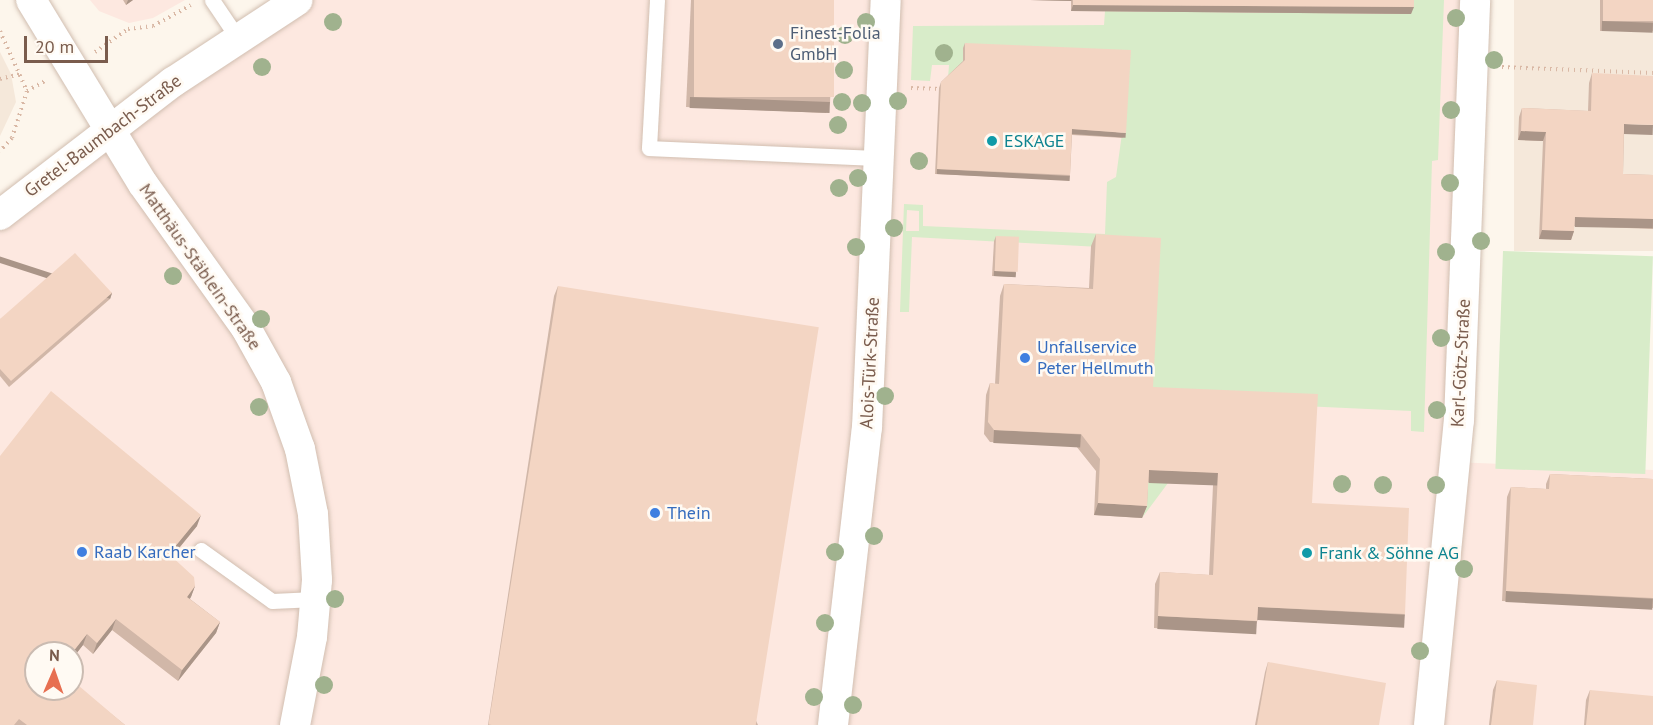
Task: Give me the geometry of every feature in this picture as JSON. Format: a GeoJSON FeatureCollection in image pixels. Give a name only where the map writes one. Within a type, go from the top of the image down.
{"type":"FeatureCollection","features":[{"type":"Feature","properties":{"kind":"street","name":"Matthäus-Stäblein-Straße"},"geometry":{"type":"LineString","coordinates":[[31,0],[143,184],[246,328],[276,382],[300,449],[313,514],[315,599],[295,725]]}},
{"type":"Feature","properties":{"kind":"street","name":"Gretel-Baumbach-Straße"},"geometry":{"type":"LineString","coordinates":[[0,215],[110,130],[237,37],[298,0]]}},
{"type":"Feature","properties":{"kind":"street","name":"Alois-Türk-Straße"},"geometry":{"type":"LineString","coordinates":[[833,725],[867,428],[886,0]]}},
{"type":"Feature","properties":{"kind":"street","name":"Karl-Götz-Straße"},"geometry":{"type":"LineString","coordinates":[[1429,725],[1459,421],[1475,0]]}},
{"type":"Feature","properties":{"kind":"lane"},"geometry":{"type":"LineString","coordinates":[[212,0],[237,37]]}},
{"type":"Feature","properties":{"kind":"lane"},"geometry":{"type":"LineString","coordinates":[[657,0],[649,148],[880,158]]}},
{"type":"Feature","properties":{"kind":"lane"},"geometry":{"type":"LineString","coordinates":[[201,550],[272,601],[315,599]]}},
{"type":"Feature","properties":{"kind":"path"},"geometry":{"type":"LineString","coordinates":[[128,29],[153,26],[199,0]]}},
{"type":"Feature","properties":{"kind":"path"},"geometry":{"type":"LineString","coordinates":[[0,31],[20,74],[26,98],[12,138],[0,151]]}},
{"type":"Feature","properties":{"kind":"path"},"geometry":{"type":"LineString","coordinates":[[1501,68],[1653,73]]}},
{"type":"Feature","properties":{"kind":"path"},"geometry":{"type":"LineString","coordinates":[[0,79],[20,74]]}},
{"type":"Feature","properties":{"kind":"path"},"geometry":{"type":"LineString","coordinates":[[907,88],[948,90]]}},
{"type":"Feature","properties":{"kind":"shaded area"},"geometry":{"type":"Polygon","coordinates":[[[90,0],[185,0],[153,18],[129,23],[99,11],[90,0]]]}},
{"type":"Feature","properties":{"kind":"shaded area"},"geometry":{"type":"Polygon","coordinates":[[[302,0],[1474,0],[1454,462],[1653,470],[1653,725],[0,725],[0,217],[302,0]]]}},
{"type":"Feature","properties":{"kind":"shaded area"},"geometry":{"type":"Polygon","coordinates":[[[1514,0],[1653,0],[1653,251],[1514,251],[1514,0]]]}},
{"type":"Feature","properties":{"kind":"shaded area"},"geometry":{"type":"Polygon","coordinates":[[[0,52],[11,74],[16,102],[0,136],[0,52]]]}},
{"type":"Feature","properties":{"kind":"green space"},"geometry":{"type":"Polygon","coordinates":[[[1411,0],[1444,0],[1438,160],[1432,161],[1424,432],[1411,431],[1411,411],[1173,400],[1168,483],[1142,518],[1156,250],[912,237],[909,312],[900,312],[904,204],[923,205],[923,226],[1105,234],[1107,182],[1116,177],[1127,97],[964,48],[962,71],[948,78],[949,65],[932,65],[930,81],[911,80],[913,26],[1104,25],[1105,11],[1411,14],[1411,0]],[[907,210],[906,231],[919,231],[919,211],[907,210]]]}},
{"type":"Feature","properties":{"kind":"green space"},"geometry":{"type":"Polygon","coordinates":[[[1503,251],[1653,256],[1645,474],[1495,469],[1503,251]]]}},
{"type":"Feature","properties":{"kind":"building"},"geometry":{"type":"Polygon","coordinates":[[[694,0],[834,0],[834,97],[694,97],[694,0]]]}},
{"type":"Feature","properties":{"kind":"building"},"geometry":{"type":"Polygon","coordinates":[[[1073,0],[1414,0],[1414,7],[1073,5],[1073,0]]]}},
{"type":"Feature","properties":{"kind":"building"},"geometry":{"type":"Polygon","coordinates":[[[1603,0],[1653,0],[1653,21],[1603,21],[1603,0]]]}},
{"type":"Feature","properties":{"kind":"building"},"geometry":{"type":"Polygon","coordinates":[[[965,43],[1131,50],[1126,133],[1072,129],[1070,175],[937,169],[941,82],[965,60],[965,43]]]}},
{"type":"Feature","properties":{"kind":"building"},"geometry":{"type":"Polygon","coordinates":[[[1592,73],[1653,76],[1653,125],[1624,124],[1623,174],[1653,175],[1653,219],[1575,217],[1574,231],[1542,230],[1546,132],[1521,131],[1522,108],[1591,111],[1592,73]]]}},
{"type":"Feature","properties":{"kind":"building"},"geometry":{"type":"Polygon","coordinates":[[[1096,234],[1161,238],[1153,387],[1318,394],[1312,503],[1409,508],[1405,614],[1258,607],[1257,621],[1158,616],[1160,572],[1213,575],[1218,473],[1149,470],[1147,506],[1098,503],[1100,459],[1081,434],[994,430],[988,422],[990,383],[999,384],[1004,284],[1093,289],[1096,234]]]}},
{"type":"Feature","properties":{"kind":"building"},"geometry":{"type":"Polygon","coordinates":[[[996,236],[1019,237],[1018,272],[995,271],[996,236]]]}},
{"type":"Feature","properties":{"kind":"building"},"geometry":{"type":"Polygon","coordinates":[[[75,253],[112,293],[11,381],[0,369],[0,319],[75,253]]]}},
{"type":"Feature","properties":{"kind":"building","name":"Thein"},"geometry":{"type":"Polygon","coordinates":[[[558,286],[819,327],[756,725],[489,725],[558,286]]]}},
{"type":"Feature","properties":{"kind":"building"},"geometry":{"type":"Polygon","coordinates":[[[51,391],[201,515],[169,554],[194,577],[195,586],[187,597],[220,622],[182,670],[116,619],[97,643],[87,634],[81,641],[24,641],[24,701],[84,701],[84,690],[125,725],[27,725],[19,719],[14,725],[0,725],[0,456],[51,391]]]}},
{"type":"Feature","properties":{"kind":"building"},"geometry":{"type":"Polygon","coordinates":[[[1550,474],[1653,479],[1653,598],[1506,591],[1511,487],[1549,489],[1550,474]]]}},
{"type":"Feature","properties":{"kind":"building"},"geometry":{"type":"Polygon","coordinates":[[[1268,662],[1386,683],[1379,725],[1257,725],[1268,662]]]}},
{"type":"Feature","properties":{"kind":"building"},"geometry":{"type":"Polygon","coordinates":[[[1497,680],[1537,685],[1533,725],[1491,725],[1497,680]]]}},
{"type":"Feature","properties":{"kind":"building"},"geometry":{"type":"Polygon","coordinates":[[[1590,690],[1653,696],[1653,725],[1586,725],[1590,690]]]}},
{"type":"Feature","properties":{"kind":"place","name":"Finest-Folia GmbH"},"geometry":{"type":"Point","coordinates":[778,44]}},
{"type":"Feature","properties":{"kind":"place","name":"ESKAGE"},"geometry":{"type":"Point","coordinates":[992,141]}},
{"type":"Feature","properties":{"kind":"place","name":"Unfallservice Peter Hellmuth"},"geometry":{"type":"Point","coordinates":[1025,358]}},
{"type":"Feature","properties":{"kind":"place","name":"Thein"},"geometry":{"type":"Point","coordinates":[655,513]}},
{"type":"Feature","properties":{"kind":"place","name":"Raab Karcher"},"geometry":{"type":"Point","coordinates":[82,552]}},
{"type":"Feature","properties":{"kind":"place","name":"Frank & Söhne AG"},"geometry":{"type":"Point","coordinates":[1307,553]}}]}
